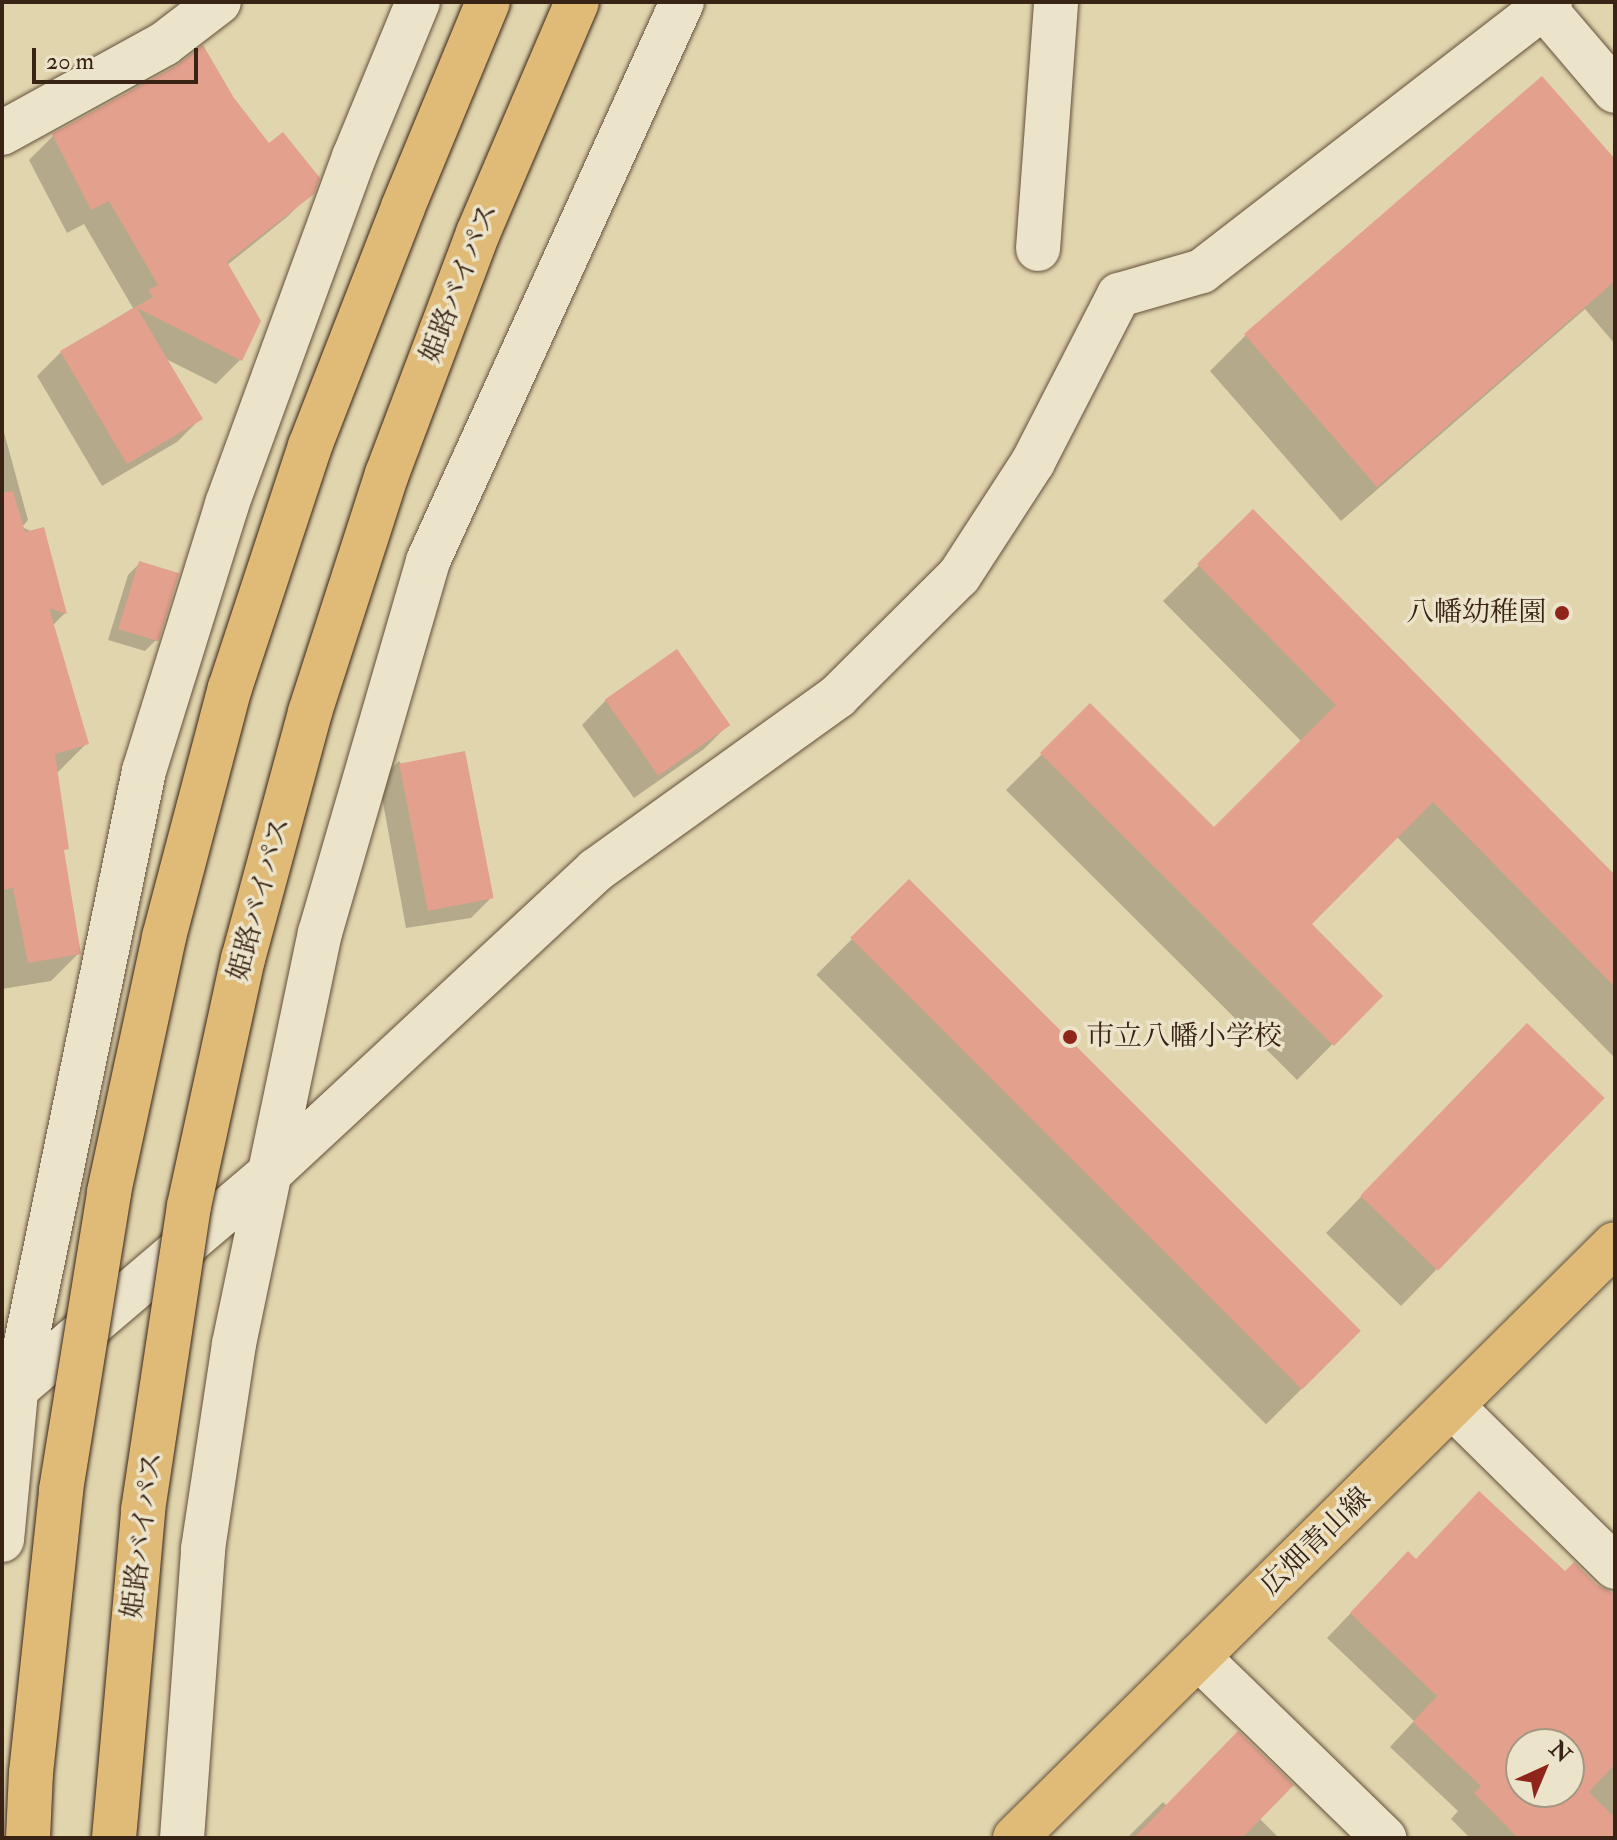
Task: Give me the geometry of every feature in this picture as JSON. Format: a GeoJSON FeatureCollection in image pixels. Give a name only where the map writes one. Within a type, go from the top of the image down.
{"type":"FeatureCollection","features":[{"type":"Feature","properties":{"kind":"main road"},"geometry":{"type":"LineString","coordinates":[[28,1838],[31,1773],[61,1490],[109,1192],[164,937],[230,688],[310,446],[403,207],[488,2]]}},
{"type":"Feature","properties":{"kind":"main road","name":"姫路バイパス"},"geometry":{"type":"LineString","coordinates":[[114,1838],[143,1510],[189,1206],[243,959],[310,712],[387,474],[478,233],[577,2]]}},
{"type":"Feature","properties":{"kind":"main road","name":"広畑青山線"},"geometry":{"type":"LineString","coordinates":[[1015,1838],[1615,1244]]}},
{"type":"Feature","properties":{"kind":"street"},"geometry":{"type":"LineString","coordinates":[[2,133],[164,44],[219,2]]}},
{"type":"Feature","properties":{"kind":"street"},"geometry":{"type":"LineString","coordinates":[[2,1540],[9,1396],[144,771],[227,504],[354,157],[418,2]]}},
{"type":"Feature","properties":{"kind":"street"},"geometry":{"type":"LineString","coordinates":[[182,1838],[203,1549],[234,1344],[320,933],[428,561],[682,2]]}},
{"type":"Feature","properties":{"kind":"street"},"geometry":{"type":"LineString","coordinates":[[1038,249],[1056,2]]}},
{"type":"Feature","properties":{"kind":"street"},"geometry":{"type":"LineString","coordinates":[[9,1396],[271,1172],[596,870],[838,696],[959,576],[1033,462],[1119,295],[1202,271],[1544,4],[1615,91]]}},
{"type":"Feature","properties":{"kind":"street"},"geometry":{"type":"LineString","coordinates":[[1453,1407],[1615,1567]]}},
{"type":"Feature","properties":{"kind":"street"},"geometry":{"type":"LineString","coordinates":[[1198,1657],[1384,1838]]}},
{"type":"Feature","properties":{"kind":"building"},"geometry":{"type":"Polygon","coordinates":[[[203,45],[234,98],[269,143],[283,132],[320,178],[314,194],[227,262],[261,321],[242,361],[137,308],[203,419],[127,464],[60,351],[153,297],[148,290],[158,285],[109,201],[91,210],[52,134],[176,66],[203,45]]]}},
{"type":"Feature","properties":{"kind":"building"},"geometry":{"type":"Polygon","coordinates":[[[1542,76],[1615,159],[1615,281],[1377,487],[1244,334],[1542,76]]]}},
{"type":"Feature","properties":{"kind":"building"},"geometry":{"type":"Polygon","coordinates":[[[13,491],[25,532],[44,527],[67,614],[49,608],[89,744],[55,754],[69,849],[64,850],[81,954],[28,963],[13,888],[2,890],[2,493],[13,491]]]}},
{"type":"Feature","properties":{"kind":"building"},"geometry":{"type":"Polygon","coordinates":[[[1253,509],[1615,875],[1615,987],[1433,802],[1312,924],[1383,996],[1334,1046],[1040,753],[1090,703],[1214,827],[1336,705],[1197,564],[1253,509]]]}},
{"type":"Feature","properties":{"kind":"building"},"geometry":{"type":"Polygon","coordinates":[[[139,561],[179,573],[158,641],[118,629],[139,561]]]}},
{"type":"Feature","properties":{"kind":"building"},"geometry":{"type":"Polygon","coordinates":[[[677,649],[730,725],[658,776],[605,699],[677,649]]]}},
{"type":"Feature","properties":{"kind":"building"},"geometry":{"type":"Polygon","coordinates":[[[465,751],[494,898],[428,911],[399,764],[465,751]]]}},
{"type":"Feature","properties":{"kind":"building"},"geometry":{"type":"Polygon","coordinates":[[[909,879],[1361,1331],[1302,1390],[850,938],[909,879]]]}},
{"type":"Feature","properties":{"kind":"building"},"geometry":{"type":"Polygon","coordinates":[[[1527,1023],[1605,1098],[1438,1271],[1360,1196],[1527,1023]]]}},
{"type":"Feature","properties":{"kind":"building"},"geometry":{"type":"Polygon","coordinates":[[[1479,1491],[1565,1571],[1574,1562],[1597,1585],[1615,1594],[1615,1764],[1589,1792],[1615,1818],[1615,1838],[1518,1838],[1474,1793],[1481,1786],[1413,1722],[1437,1696],[1350,1613],[1408,1551],[1416,1559],[1479,1491]]]}},
{"type":"Feature","properties":{"kind":"building"},"geometry":{"type":"Polygon","coordinates":[[[1238,1731],[1294,1785],[1242,1838],[1134,1838],[1238,1731]]]}},
{"type":"Feature","properties":{"kind":"place","name":"八幡幼稚園"},"geometry":{"type":"Point","coordinates":[1562,613]}},
{"type":"Feature","properties":{"kind":"place","name":"市立八幡小学校"},"geometry":{"type":"Point","coordinates":[1070,1037]}}]}
